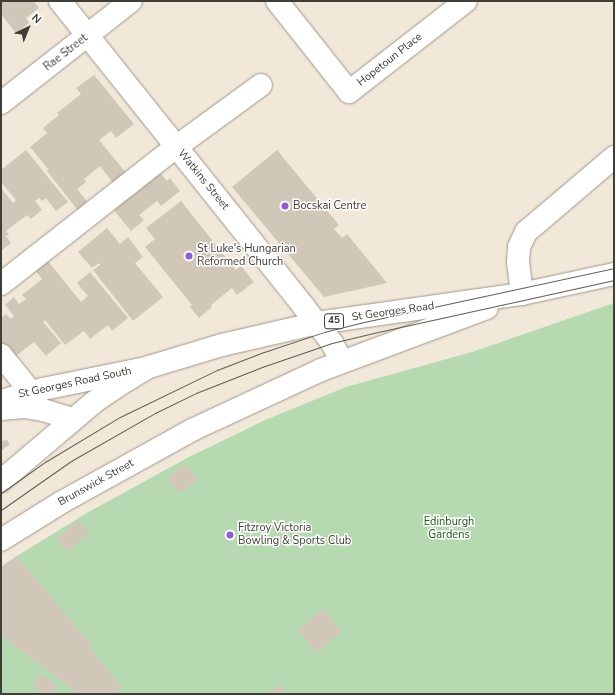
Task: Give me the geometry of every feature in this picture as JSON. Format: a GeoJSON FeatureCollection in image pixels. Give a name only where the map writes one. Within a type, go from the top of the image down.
{"type":"FeatureCollection","features":[{"type":"Feature","properties":{"kind":"main road","name":"Watkins Street"},"geometry":{"type":"LineString","coordinates":[[60,1],[317,323],[342,362]]}},
{"type":"Feature","properties":{"kind":"main road","name":"Rae Street"},"geometry":{"type":"LineString","coordinates":[[1,103],[131,1]]}},
{"type":"Feature","properties":{"kind":"main road","name":"Hopetoun Place"},"geometry":{"type":"LineString","coordinates":[[277,1],[349,92],[466,1]]}},
{"type":"Feature","properties":{"kind":"main road"},"geometry":{"type":"LineString","coordinates":[[1,284],[176,147],[261,84]]}},
{"type":"Feature","properties":{"kind":"main road"},"geometry":{"type":"LineString","coordinates":[[522,294],[518,262],[519,247],[526,232],[614,157]]}},
{"type":"Feature","properties":{"kind":"main road","name":"St Georges Road"},"geometry":{"type":"LineString","coordinates":[[149,368],[222,345],[317,323],[522,294],[614,274]]}},
{"type":"Feature","properties":{"kind":"main road","name":"St Georges Road"},"geometry":{"type":"LineString","coordinates":[[192,430],[342,362],[522,294]]}},
{"type":"Feature","properties":{"kind":"main road"},"geometry":{"type":"LineString","coordinates":[[1,355],[31,392]]}},
{"type":"Feature","properties":{"kind":"main road","name":"St Georges Road South"},"geometry":{"type":"LineString","coordinates":[[1,401],[31,392],[149,368]]}},
{"type":"Feature","properties":{"kind":"main road","name":"45"},"geometry":{"type":"LineString","coordinates":[[1,481],[101,397],[149,368]]}},
{"type":"Feature","properties":{"kind":"main road","name":"St Georges Road South"},"geometry":{"type":"LineString","coordinates":[[1,410],[24,407],[43,410],[73,419]]}},
{"type":"Feature","properties":{"kind":"main road","name":"Brunswick Street"},"geometry":{"type":"LineString","coordinates":[[1,540],[62,502],[192,430]]}},
{"type":"Feature","properties":{"kind":"green space","name":"Edinburgh Gardens"},"geometry":{"type":"Polygon","coordinates":[[[614,303],[614,694],[1,694],[1,567],[17,556],[85,514],[187,458],[265,420],[346,387],[472,352],[614,303]]]}},
{"type":"Feature","properties":{"kind":"building"},"geometry":{"type":"Polygon","coordinates":[[[1,1],[34,1],[39,8],[26,18],[29,23],[16,33],[1,14],[1,1]]]}},
{"type":"Feature","properties":{"kind":"building"},"geometry":{"type":"Polygon","coordinates":[[[94,75],[134,124],[116,138],[111,131],[99,140],[127,174],[114,184],[100,166],[84,179],[86,182],[77,189],[89,204],[79,212],[47,171],[49,170],[30,147],[47,133],[43,128],[59,115],[57,113],[81,94],[76,88],[94,75]]]}},
{"type":"Feature","properties":{"kind":"building"},"geometry":{"type":"Polygon","coordinates":[[[26,150],[68,202],[56,211],[46,198],[42,201],[39,198],[35,201],[42,210],[31,219],[27,215],[6,231],[9,234],[6,236],[11,243],[1,251],[1,188],[13,203],[16,200],[1,182],[1,170],[26,150]]]}},
{"type":"Feature","properties":{"kind":"building","name":"Bocskai Centre"},"geometry":{"type":"Polygon","coordinates":[[[277,150],[339,225],[334,229],[342,238],[347,234],[387,283],[324,297],[232,187],[277,150]]]}},
{"type":"Feature","properties":{"kind":"building"},"geometry":{"type":"Polygon","coordinates":[[[155,166],[167,181],[170,178],[180,191],[161,206],[157,201],[139,215],[144,220],[131,231],[108,203],[155,166]]]}},
{"type":"Feature","properties":{"kind":"building","name":"St Luke's Hungarian Reformed Church"},"geometry":{"type":"Polygon","coordinates":[[[181,201],[236,270],[241,266],[254,282],[237,295],[232,288],[211,305],[212,307],[199,318],[190,307],[192,305],[145,247],[155,239],[146,228],[181,201]]]}},
{"type":"Feature","properties":{"kind":"building"},"geometry":{"type":"Polygon","coordinates":[[[107,228],[120,244],[128,237],[143,257],[135,263],[163,297],[133,321],[93,270],[100,265],[99,263],[92,268],[78,252],[107,228]]]}},
{"type":"Feature","properties":{"kind":"building"},"geometry":{"type":"Polygon","coordinates":[[[43,255],[81,302],[88,296],[77,283],[90,272],[128,318],[112,331],[108,325],[90,339],[84,331],[65,345],[45,320],[43,322],[61,343],[46,356],[34,342],[12,359],[1,346],[1,318],[6,314],[11,319],[14,316],[5,305],[14,297],[19,304],[26,299],[22,295],[42,279],[30,264],[43,255]]]}},
{"type":"Feature","properties":{"kind":"building"},"geometry":{"type":"Polygon","coordinates":[[[7,440],[10,444],[1,451],[1,441],[7,440]]]}},
{"type":"Feature","properties":{"kind":"building"},"geometry":{"type":"Polygon","coordinates":[[[185,464],[198,479],[180,494],[167,478],[185,464]]]}},
{"type":"Feature","properties":{"kind":"building"},"geometry":{"type":"Polygon","coordinates":[[[79,520],[90,533],[68,552],[57,539],[79,520]]]}},
{"type":"Feature","properties":{"kind":"building"},"geometry":{"type":"Polygon","coordinates":[[[17,556],[92,645],[89,647],[122,687],[113,694],[79,694],[1,635],[1,567],[17,556]]]}},
{"type":"Feature","properties":{"kind":"building"},"geometry":{"type":"Polygon","coordinates":[[[323,609],[342,632],[317,653],[298,630],[323,609]]]}},
{"type":"Feature","properties":{"kind":"building"},"geometry":{"type":"Polygon","coordinates":[[[42,674],[59,687],[53,694],[43,694],[33,686],[42,674]]]}},
{"type":"Feature","properties":{"kind":"building"},"geometry":{"type":"Polygon","coordinates":[[[283,685],[287,694],[264,694],[283,685]]]}},
{"type":"Feature","properties":{"kind":"tram line"},"geometry":{"type":"LineString","coordinates":[[1,493],[45,462],[120,417],[217,370],[264,352],[324,332],[360,323],[614,268]]}},
{"type":"Feature","properties":{"kind":"tram line"},"geometry":{"type":"LineString","coordinates":[[1,510],[71,461],[155,413],[196,393],[262,367],[332,343],[614,280]]}},
{"type":"Feature","properties":{"kind":"place","name":"Bocskai Centre"},"geometry":{"type":"Point","coordinates":[285,206]}},
{"type":"Feature","properties":{"kind":"place","name":"St Luke's Hungarian Reformed Church"},"geometry":{"type":"Point","coordinates":[189,256]}},
{"type":"Feature","properties":{"kind":"place","name":"Fitzroy Victoria Bowling & Sports Club"},"geometry":{"type":"Point","coordinates":[230,535]}}]}
